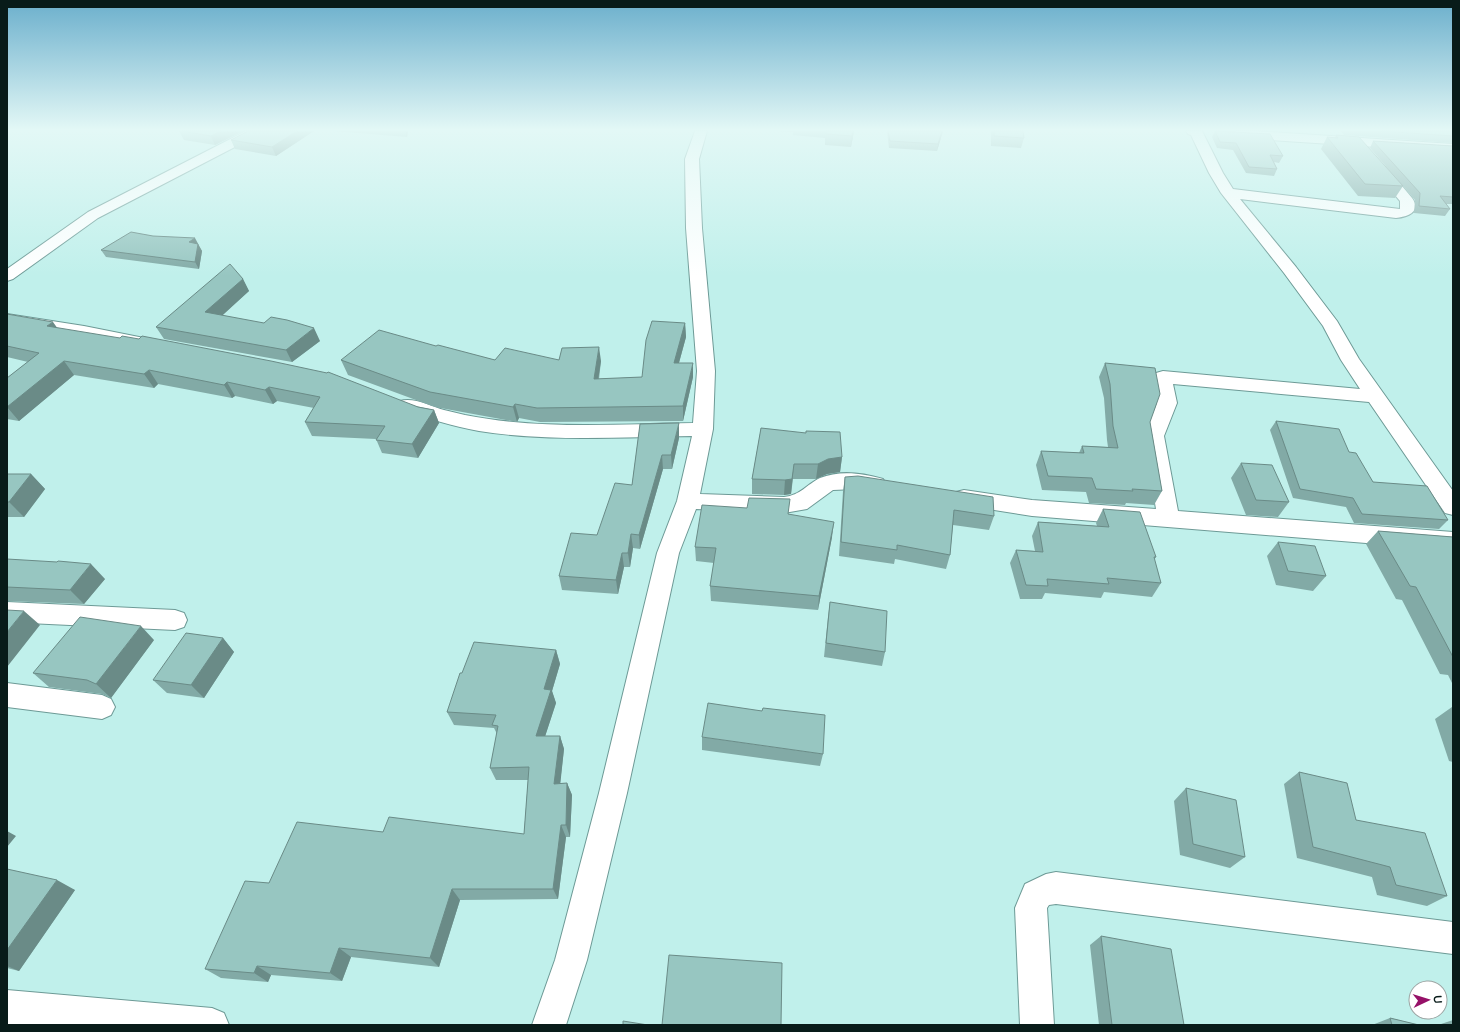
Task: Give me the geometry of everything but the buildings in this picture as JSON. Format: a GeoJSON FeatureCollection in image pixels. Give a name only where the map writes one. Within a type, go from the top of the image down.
{"type":"FeatureCollection","features":[{"type":"Feature","properties":{"kind":"street"},"geometry":{"type":"LineString","coordinates":[[7,276],[93,215],[163,179]]}},
{"type":"Feature","properties":{"kind":"street"},"geometry":{"type":"LineString","coordinates":[[549,1025],[571,960],[613,793],[668,553],[688,502],[703,429],[706,371],[694,228],[693,179]]}},
{"type":"Feature","properties":{"kind":"street"},"geometry":{"type":"LineString","coordinates":[[1220,179],[1228,194],[1290,270],[1331,324],[1350,360],[1453,507]]}},
{"type":"Feature","properties":{"kind":"street"},"geometry":{"type":"LineString","coordinates":[[1228,194],[1396,214],[1404,213],[1407,210],[1407,201],[1389,179]]}},
{"type":"Feature","properties":{"kind":"street"},"geometry":{"type":"LineString","coordinates":[[7,319],[84,331],[170,348]]}},
{"type":"Feature","properties":{"kind":"street"},"geometry":{"type":"LineString","coordinates":[[1168,518],[1154,436],[1167,403],[1163,376],[1375,396]]}},
{"type":"Feature","properties":{"kind":"street"},"geometry":{"type":"LineString","coordinates":[[387,398],[431,414],[514,430],[581,431],[703,429]]}},
{"type":"Feature","properties":{"kind":"street"},"geometry":{"type":"LineString","coordinates":[[688,502],[799,503],[827,484],[840,481],[856,481],[894,487]]}},
{"type":"Feature","properties":{"kind":"street"},"geometry":{"type":"LineString","coordinates":[[948,496],[1032,508],[1453,541]]}},
{"type":"Feature","properties":{"kind":"street"},"geometry":{"type":"LineString","coordinates":[[7,612],[40,615],[175,620]]}},
{"type":"Feature","properties":{"kind":"street"},"geometry":{"type":"LineString","coordinates":[[7,695],[102,707]]}},
{"type":"Feature","properties":{"kind":"street"},"geometry":{"type":"LineString","coordinates":[[1037,1025],[1031,908],[1036,895],[1046,890],[1056,888],[1453,938]]}},
{"type":"Feature","properties":{"kind":"street"},"geometry":{"type":"LineString","coordinates":[[7,1007],[212,1025]]}}]}
